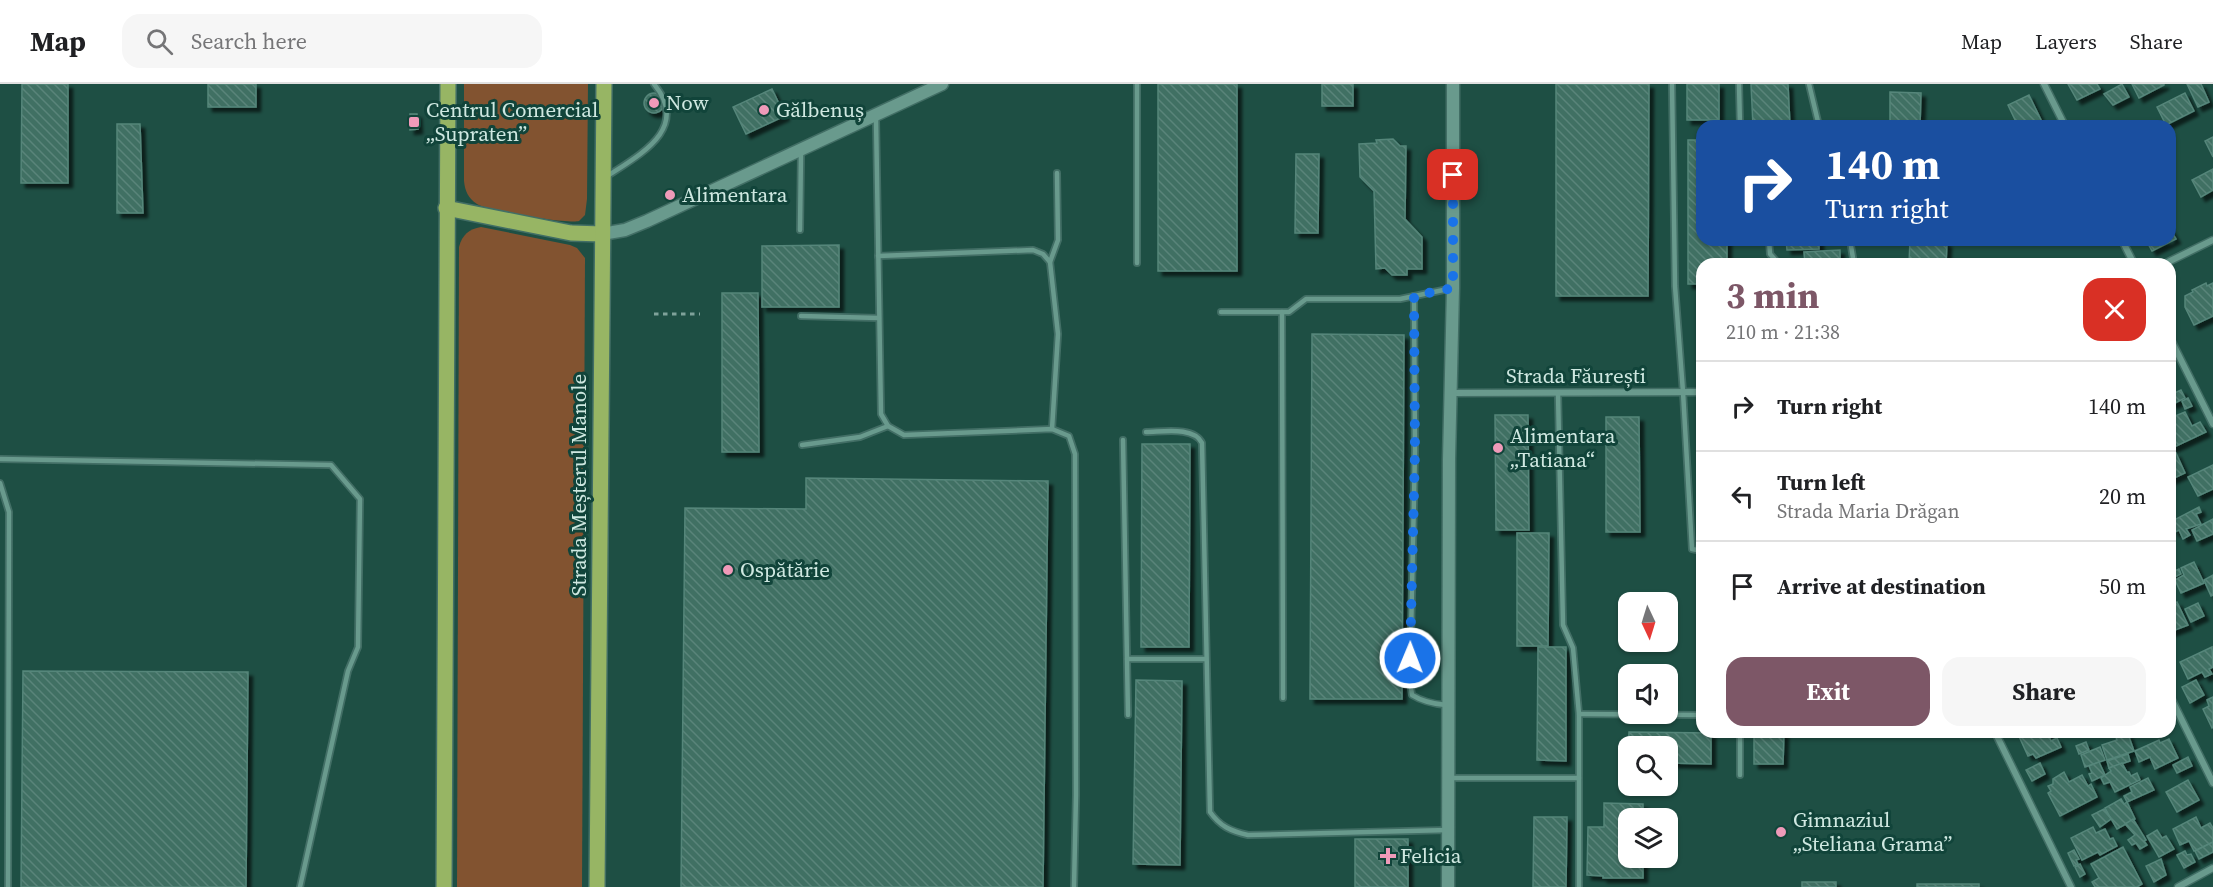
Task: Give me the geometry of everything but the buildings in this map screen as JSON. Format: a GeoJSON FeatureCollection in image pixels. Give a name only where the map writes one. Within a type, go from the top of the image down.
{"type":"FeatureCollection","features":[{"type":"Feature","properties":{"kind":"main road"},"geometry":{"type":"LineString","coordinates":[[444,887],[448,84]]}},
{"type":"Feature","properties":{"kind":"main road","name":"Strada Meșterul Manole"},"geometry":{"type":"LineString","coordinates":[[597,887],[604,84]]}},
{"type":"Feature","properties":{"kind":"main road"},"geometry":{"type":"LineString","coordinates":[[446,208],[571,233],[602,234],[625,230],[942,84]]}},
{"type":"Feature","properties":{"kind":"main road"},"geometry":{"type":"LineString","coordinates":[[1448,887],[1453,84]]}},
{"type":"Feature","properties":{"kind":"street"},"geometry":{"type":"LineString","coordinates":[[2044,84],[2062,120]]}},
{"type":"Feature","properties":{"kind":"street"},"geometry":{"type":"LineString","coordinates":[[2176,258],[2213,240]]}},
{"type":"Feature","properties":{"kind":"street"},"geometry":{"type":"LineString","coordinates":[[2176,350],[2213,424]]}},
{"type":"Feature","properties":{"kind":"street","name":"Strada Făurești"},"geometry":{"type":"LineString","coordinates":[[1450,393],[1696,392]]}},
{"type":"Feature","properties":{"kind":"street"},"geometry":{"type":"LineString","coordinates":[[2176,708],[2213,783]]}},
{"type":"Feature","properties":{"kind":"street"},"geometry":{"type":"LineString","coordinates":[[1998,738],[2071,887]]}},
{"type":"Feature","properties":{"kind":"street"},"geometry":{"type":"LineString","coordinates":[[2178,887],[2213,868]]}},
{"type":"Feature","properties":{"kind":"lane"},"geometry":{"type":"LineString","coordinates":[[604,178],[650,148],[663,133],[667,116],[663,95],[654,84]]}},
{"type":"Feature","properties":{"kind":"lane"},"geometry":{"type":"LineString","coordinates":[[1137,84],[1137,263]]}},
{"type":"Feature","properties":{"kind":"lane"},"geometry":{"type":"LineString","coordinates":[[1672,84],[1675,286],[1692,549],[1696,550]]}},
{"type":"Feature","properties":{"kind":"lane"},"geometry":{"type":"LineString","coordinates":[[1739,84],[1740,120]]}},
{"type":"Feature","properties":{"kind":"lane"},"geometry":{"type":"LineString","coordinates":[[1809,84],[1818,120]]}},
{"type":"Feature","properties":{"kind":"lane"},"geometry":{"type":"LineString","coordinates":[[876,115],[881,414],[888,426],[904,435],[1052,429],[1069,436],[1075,454],[1074,887]]}},
{"type":"Feature","properties":{"kind":"lane"},"geometry":{"type":"LineString","coordinates":[[800,230],[801,150]]}},
{"type":"Feature","properties":{"kind":"lane"},"geometry":{"type":"LineString","coordinates":[[1052,429],[1058,334],[1050,262],[1058,240],[1057,174]]}},
{"type":"Feature","properties":{"kind":"lane"},"geometry":{"type":"LineString","coordinates":[[878,256],[1033,250],[1043,254],[1050,262]]}},
{"type":"Feature","properties":{"kind":"lane"},"geometry":{"type":"LineString","coordinates":[[1221,312],[1289,312],[1306,299],[1400,299],[1453,288]]}},
{"type":"Feature","properties":{"kind":"lane"},"geometry":{"type":"LineString","coordinates":[[1414,296],[1415,451],[1410,681],[1412,695],[1418,699],[1432,704],[1448,705]]}},
{"type":"Feature","properties":{"kind":"lane"},"geometry":{"type":"LineString","coordinates":[[1282,312],[1283,698]]}},
{"type":"Feature","properties":{"kind":"lane"},"geometry":{"type":"LineString","coordinates":[[801,316],[879,318]]}},
{"type":"Feature","properties":{"kind":"lane"},"geometry":{"type":"LineString","coordinates":[[1558,393],[1563,625],[1573,648],[1580,714],[1579,887]]}},
{"type":"Feature","properties":{"kind":"lane"},"geometry":{"type":"LineString","coordinates":[[802,445],[860,437],[888,426]]}},
{"type":"Feature","properties":{"kind":"lane"},"geometry":{"type":"LineString","coordinates":[[1146,432],[1192,433],[1202,442],[1210,812],[1218,824],[1231,831],[1248,835],[1448,830]]}},
{"type":"Feature","properties":{"kind":"lane"},"geometry":{"type":"LineString","coordinates":[[1123,440],[1128,715]]}},
{"type":"Feature","properties":{"kind":"lane"},"geometry":{"type":"LineString","coordinates":[[0,459],[331,465],[360,499],[358,647],[348,671],[300,887]]}},
{"type":"Feature","properties":{"kind":"lane"},"geometry":{"type":"LineString","coordinates":[[0,483],[9,512],[8,887]]}},
{"type":"Feature","properties":{"kind":"lane"},"geometry":{"type":"LineString","coordinates":[[1127,659],[1205,659]]}},
{"type":"Feature","properties":{"kind":"lane"},"geometry":{"type":"LineString","coordinates":[[1580,714],[1696,715]]}},
{"type":"Feature","properties":{"kind":"lane"},"geometry":{"type":"LineString","coordinates":[[1740,738],[1740,776]]}},
{"type":"Feature","properties":{"kind":"lane"},"geometry":{"type":"LineString","coordinates":[[1448,778],[1579,778]]}},
{"type":"Feature","properties":{"kind":"path"},"geometry":{"type":"LineString","coordinates":[[654,314],[700,314]]}},
{"type":"Feature","properties":{"kind":"shaded area"},"geometry":{"type":"Polygon","coordinates":[[[464,84],[588,84],[587,199],[585,215],[579,221],[560,221],[511,213],[484,207],[471,199],[464,181],[464,84]]]}},
{"type":"Feature","properties":{"kind":"shaded area"},"geometry":{"type":"Polygon","coordinates":[[[481,227],[570,245],[577,248],[585,258],[582,887],[457,887],[459,247],[467,233],[481,227]]]}},
{"type":"Feature","properties":{"kind":"place","name":"Now"},"geometry":{"type":"Point","coordinates":[654,103]}},
{"type":"Feature","properties":{"kind":"place","name":"Gălbenuș"},"geometry":{"type":"Point","coordinates":[764,110]}},
{"type":"Feature","properties":{"kind":"place","name":"Centrul Comercial „Supraten”"},"geometry":{"type":"Point","coordinates":[414,122]}},
{"type":"Feature","properties":{"kind":"place","name":"Alimentara"},"geometry":{"type":"Point","coordinates":[670,195]}},
{"type":"Feature","properties":{"kind":"place","name":"Alimentara „Tatiana“"},"geometry":{"type":"Point","coordinates":[1498,448]}},
{"type":"Feature","properties":{"kind":"place","name":"Ospătărie"},"geometry":{"type":"Point","coordinates":[728,570]}},
{"type":"Feature","properties":{"kind":"place","name":"Gimnaziul „Steliana Grama”"},"geometry":{"type":"Point","coordinates":[1781,832]}},
{"type":"Feature","properties":{"kind":"place","name":"Felicia"},"geometry":{"type":"Point","coordinates":[1388,856]}},
{"type":"Feature","properties":{"kind":"route"},"geometry":{"type":"LineString","coordinates":[[1410,658],[1415,451],[1414,296],[1453,288],[1453,175]]}}]}
